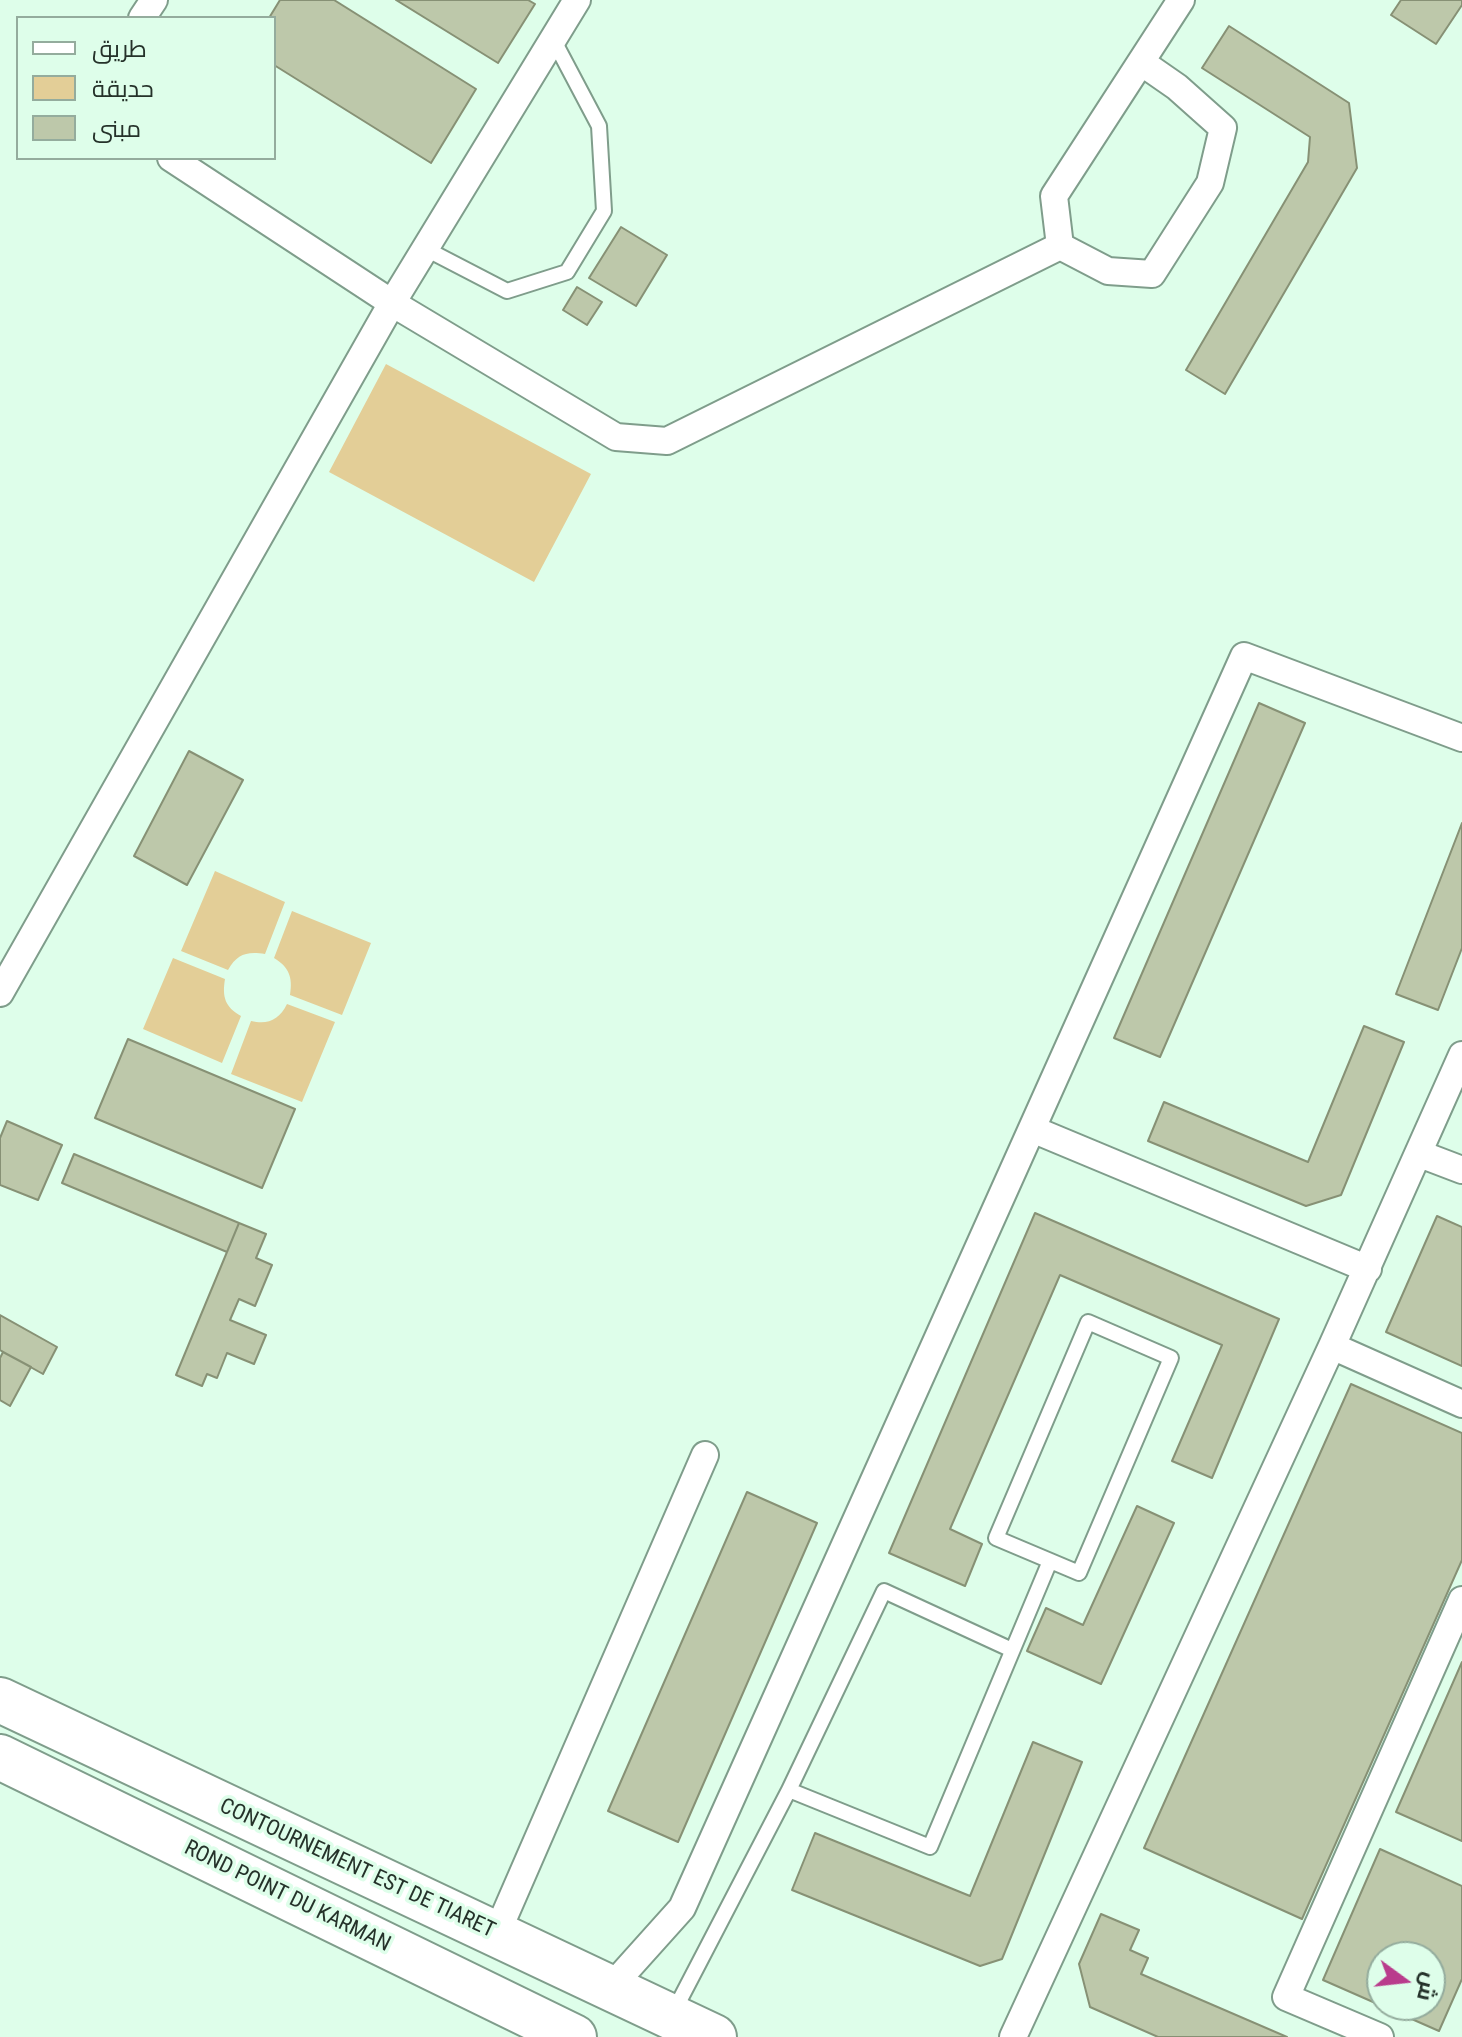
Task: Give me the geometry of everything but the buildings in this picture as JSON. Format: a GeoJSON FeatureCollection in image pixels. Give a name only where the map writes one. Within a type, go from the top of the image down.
{"type":"FeatureCollection","features":[{"type":"Feature","properties":{"kind":"highway","name":"CONTOURNEMENT EST DE TIARET"},"geometry":{"type":"LineString","coordinates":[[0,1700],[496,1935],[612,1986],[714,2037]]}},
{"type":"Feature","properties":{"kind":"highway","name":"ROND POINT DU KARMAN"},"geometry":{"type":"LineString","coordinates":[[0,1757],[574,2037]]}},
{"type":"Feature","properties":{"kind":"street"},"geometry":{"type":"LineString","coordinates":[[0,993],[392,303],[577,0]]}},
{"type":"Feature","properties":{"kind":"street"},"geometry":{"type":"LineString","coordinates":[[1060,246],[1054,196],[1181,0]]}},
{"type":"Feature","properties":{"kind":"street"},"geometry":{"type":"LineString","coordinates":[[1060,246],[1108,271],[1152,274],[1210,183],[1223,128],[1177,87],[1141,62]]}},
{"type":"Feature","properties":{"kind":"street"},"geometry":{"type":"LineString","coordinates":[[174,160],[392,303],[616,437],[667,441],[1060,246]]}},
{"type":"Feature","properties":{"kind":"street"},"geometry":{"type":"LineString","coordinates":[[612,1986],[682,1908],[1244,656],[1462,738]]}},
{"type":"Feature","properties":{"kind":"street"},"geometry":{"type":"LineString","coordinates":[[1013,2037],[1368,1269],[1462,1055]]}},
{"type":"Feature","properties":{"kind":"street"},"geometry":{"type":"LineString","coordinates":[[1032,1129],[1368,1269]]}},
{"type":"Feature","properties":{"kind":"street"},"geometry":{"type":"LineString","coordinates":[[1420,1154],[1462,1170]]}},
{"type":"Feature","properties":{"kind":"street"},"geometry":{"type":"LineString","coordinates":[[1332,1346],[1462,1404]]}},
{"type":"Feature","properties":{"kind":"street"},"geometry":{"type":"LineString","coordinates":[[496,1935],[705,1455]]}},
{"type":"Feature","properties":{"kind":"street"},"geometry":{"type":"LineString","coordinates":[[1380,2037],[1286,1997],[1462,1600]]}},
{"type":"Feature","properties":{"kind":"lane"},"geometry":{"type":"LineString","coordinates":[[426,249],[507,291],[567,272],[604,211],[599,126],[553,39]]}},
{"type":"Feature","properties":{"kind":"lane"},"geometry":{"type":"LineString","coordinates":[[1088,1322],[1171,1358],[1079,1573],[1050,1561],[996,1538],[1088,1322]]}},
{"type":"Feature","properties":{"kind":"lane"},"geometry":{"type":"LineString","coordinates":[[789,1790],[930,1847],[1050,1561]]}},
{"type":"Feature","properties":{"kind":"lane"},"geometry":{"type":"LineString","coordinates":[[671,2017],[789,1790],[884,1591],[1012,1650]]}},
{"type":"Feature","properties":{"kind":"green space"},"geometry":{"type":"Polygon","coordinates":[[[386,364],[591,474],[534,582],[329,472],[386,364]]]}},
{"type":"Feature","properties":{"kind":"green space"},"geometry":{"type":"Polygon","coordinates":[[[215,871],[285,902],[265,954],[243,955],[228,970],[181,951],[215,871]]]}},
{"type":"Feature","properties":{"kind":"green space"},"geometry":{"type":"Polygon","coordinates":[[[292,911],[371,943],[342,1015],[290,995],[289,973],[274,958],[292,911]]]}},
{"type":"Feature","properties":{"kind":"green space"},"geometry":{"type":"Polygon","coordinates":[[[173,958],[225,979],[226,1001],[241,1016],[222,1063],[143,1029],[173,958]]]}},
{"type":"Feature","properties":{"kind":"green space"},"geometry":{"type":"Polygon","coordinates":[[[287,1004],[335,1022],[302,1102],[231,1074],[251,1021],[272,1020],[287,1004]]]}}]}
